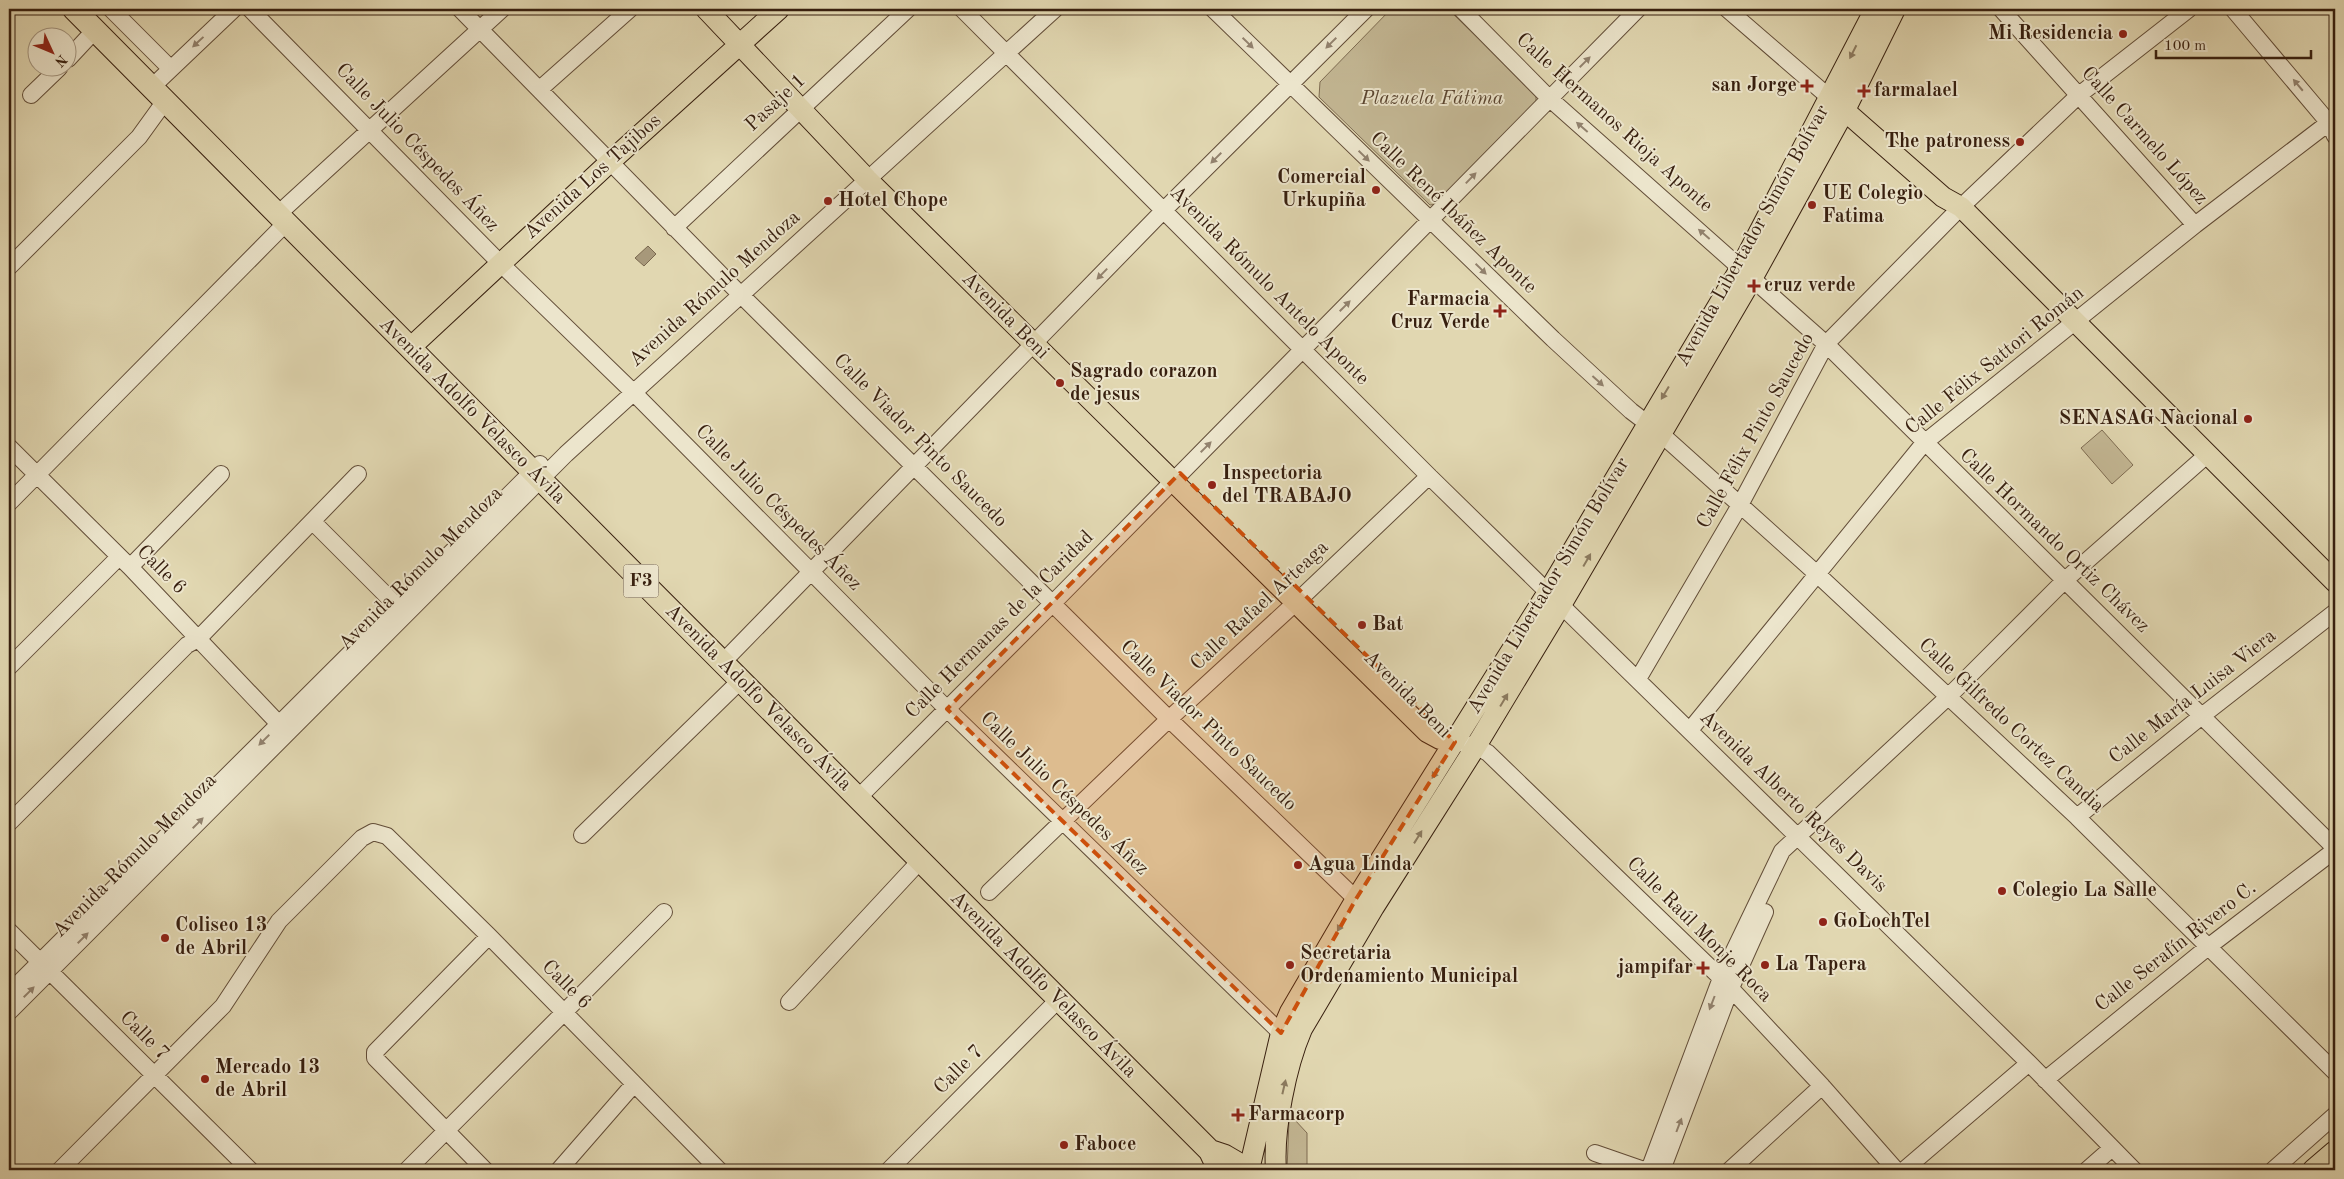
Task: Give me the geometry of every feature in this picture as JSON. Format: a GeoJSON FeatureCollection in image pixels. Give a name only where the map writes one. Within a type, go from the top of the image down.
{"type":"FeatureCollection","features":[{"type":"Feature","properties":{"kind":"highway","name":"Avenida Adolfo Velasco Ávila"},"geometry":{"type":"LineString","coordinates":[[74,9],[1058,1000],[1214,1161],[1224,1156],[1249,1170]]}},
{"type":"Feature","properties":{"kind":"highway"},"geometry":{"type":"LineString","coordinates":[[2314,1170],[2335,1152]]}},
{"type":"Feature","properties":{"kind":"main road","name":"Avenida Beni"},"geometry":{"type":"LineString","coordinates":[[706,9],[744,40],[869,172],[1300,599],[1427,732],[1440,739],[1455,742]]}},
{"type":"Feature","properties":{"kind":"main road","name":"Avenida Beni"},"geometry":{"type":"LineString","coordinates":[[724,9],[744,40]]}},
{"type":"Feature","properties":{"kind":"main road","name":"Avenida Los Tajibos"},"geometry":{"type":"LineString","coordinates":[[410,348],[611,161],[779,9]]}},
{"type":"Feature","properties":{"kind":"main road","name":"Avenida Libertador Simón Bolívar"},"geometry":{"type":"LineString","coordinates":[[1837,104],[1875,9]]}},
{"type":"Feature","properties":{"kind":"main road","name":"Avenida Libertador Simón Bolívar"},"geometry":{"type":"LineString","coordinates":[[1276,1170],[1282,1098],[1294,1048],[1302,1029],[1374,907],[1476,746],[1554,598],[1747,272],[1837,104],[1896,9]]}},
{"type":"Feature","properties":{"kind":"main road"},"geometry":{"type":"LineString","coordinates":[[1837,104],[1943,197],[2204,458],[2335,582]]}},
{"type":"Feature","properties":{"kind":"main road"},"geometry":{"type":"LineString","coordinates":[[2204,458],[2335,598]]}},
{"type":"Feature","properties":{"kind":"main road","name":"Avenida Libertador Simón Bolívar"},"geometry":{"type":"LineString","coordinates":[[1249,1170],[1280,1033],[1290,1012],[1356,899],[1455,742],[1554,598]]}},
{"type":"Feature","properties":{"kind":"street"},"geometry":{"type":"LineString","coordinates":[[111,9],[170,68]]}},
{"type":"Feature","properties":{"kind":"street"},"geometry":{"type":"LineString","coordinates":[[9,267],[139,137],[170,68],[234,9]]}},
{"type":"Feature","properties":{"kind":"street","name":"Calle Julio Céspedes Áñez"},"geometry":{"type":"LineString","coordinates":[[250,9],[500,263],[630,389],[947,709],[1280,1033]]}},
{"type":"Feature","properties":{"kind":"street","name":"Calle Viador Pinto Saucedo"},"geometry":{"type":"LineString","coordinates":[[460,9],[738,292],[1169,719],[1356,899]]}},
{"type":"Feature","properties":{"kind":"street"},"geometry":{"type":"LineString","coordinates":[[9,503],[281,219],[370,131],[502,9]]}},
{"type":"Feature","properties":{"kind":"street"},"geometry":{"type":"LineString","coordinates":[[540,89],[630,9]]}},
{"type":"Feature","properties":{"kind":"street","name":"Pasaje 1"},"geometry":{"type":"LineString","coordinates":[[674,228],[908,9]]}},
{"type":"Feature","properties":{"kind":"street","name":"Avenida Rómulo Antelo Aponte"},"geometry":{"type":"LineString","coordinates":[[962,9],[1429,476],[1554,598]]}},
{"type":"Feature","properties":{"kind":"street","name":"Avenida Rómulo Mendoza"},"geometry":{"type":"LineString","coordinates":[[1003,50],[1041,9]]}},
{"type":"Feature","properties":{"kind":"street","name":"Avenida Rómulo Mendoza"},"geometry":{"type":"LineString","coordinates":[[9,993],[44,967],[536,475],[1003,50],[1055,9]]}},
{"type":"Feature","properties":{"kind":"street","name":"Calle René Ibáñez Aponte"},"geometry":{"type":"LineString","coordinates":[[1213,9],[1553,339],[1653,428]]}},
{"type":"Feature","properties":{"kind":"street"},"geometry":{"type":"LineString","coordinates":[[722,662],[1164,210],[1366,9]]}},
{"type":"Feature","properties":{"kind":"street","name":"Calle Hermanos Rioja Aponte"},"geometry":{"type":"LineString","coordinates":[[1461,9],[1549,98],[1747,272]]}},
{"type":"Feature","properties":{"kind":"street","name":"Calle Hermanas de la Caridad"},"geometry":{"type":"LineString","coordinates":[[858,798],[1053,603],[1638,9]]}},
{"type":"Feature","properties":{"kind":"street"},"geometry":{"type":"LineString","coordinates":[[1727,9],[1837,104]]}},
{"type":"Feature","properties":{"kind":"street","name":"Calle Carmelo López"},"geometry":{"type":"LineString","coordinates":[[2001,9],[2195,225]]}},
{"type":"Feature","properties":{"kind":"street","name":"Calle Félix Pinto Saucedo"},"geometry":{"type":"LineString","coordinates":[[1638,679],[1740,505],[1826,344],[1957,211],[2079,95],[2189,9]]}},
{"type":"Feature","properties":{"kind":"street"},"geometry":{"type":"LineString","coordinates":[[2233,9],[2334,126]]}},
{"type":"Feature","properties":{"kind":"street"},"geometry":{"type":"LineString","coordinates":[[78,48],[95,30]]}},
{"type":"Feature","properties":{"kind":"street"},"geometry":{"type":"LineString","coordinates":[[31,96],[49,78]]}},
{"type":"Feature","properties":{"kind":"street","name":"Calle Félix Sattori Román"},"geometry":{"type":"LineString","coordinates":[[1690,730],[1924,443],[2195,225],[2334,126]]}},
{"type":"Feature","properties":{"kind":"street","name":"Calle Hormando Ortiz Chávez"},"geometry":{"type":"LineString","coordinates":[[1747,272],[1826,344],[2064,581],[2203,715],[2335,849]]}},
{"type":"Feature","properties":{"kind":"street","name":"Calle Gilfredo Cortez Candia"},"geometry":{"type":"LineString","coordinates":[[1653,428],[1817,574],[1949,696],[2077,817],[2335,1072]]}},
{"type":"Feature","properties":{"kind":"street","name":"Calle 6"},"geometry":{"type":"LineString","coordinates":[[9,447],[124,562],[279,724]]}},
{"type":"Feature","properties":{"kind":"street"},"geometry":{"type":"LineString","coordinates":[[1649,1170],[1726,984],[1798,836],[1949,696],[2064,581],[2204,458]]}},
{"type":"Feature","properties":{"kind":"street"},"geometry":{"type":"LineString","coordinates":[[9,666],[221,474]]}},
{"type":"Feature","properties":{"kind":"street"},"geometry":{"type":"LineString","coordinates":[[9,823],[187,645],[198,639],[358,474]]}},
{"type":"Feature","properties":{"kind":"street","name":"Calle Rafael Arteaga"},"geometry":{"type":"LineString","coordinates":[[989,892],[1169,719],[1300,599],[1429,476]]}},
{"type":"Feature","properties":{"kind":"street"},"geometry":{"type":"LineString","coordinates":[[313,522],[401,611]]}},
{"type":"Feature","properties":{"kind":"street","name":"Avenida Alberto Reyes Davis"},"geometry":{"type":"LineString","coordinates":[[1554,598],[2029,1063],[2134,1170]]}},
{"type":"Feature","properties":{"kind":"street","name":"Avenida Rómulo Mendoza"},"geometry":{"type":"LineString","coordinates":[[9,1012],[44,967],[279,724],[401,611]]}},
{"type":"Feature","properties":{"kind":"street","name":"Calle María Luisa Viera"},"geometry":{"type":"LineString","coordinates":[[2077,817],[2335,612]]}},
{"type":"Feature","properties":{"kind":"street"},"geometry":{"type":"LineString","coordinates":[[582,835],[740,681]]}},
{"type":"Feature","properties":{"kind":"street","name":"Calle Raúl Monje Roca"},"geometry":{"type":"LineString","coordinates":[[1455,742],[1476,746],[1495,760],[1726,984],[1822,1086],[1896,1170]]}},
{"type":"Feature","properties":{"kind":"street","name":"Calle 6"},"geometry":{"type":"LineString","coordinates":[[154,1076],[223,1006],[279,921],[362,838],[373,832],[381,833],[387,836],[489,936],[719,1170]]}},
{"type":"Feature","properties":{"kind":"street","name":"Calle Serafín Rivero C."},"geometry":{"type":"LineString","coordinates":[[2045,1080],[2208,947],[2335,849]]}},
{"type":"Feature","properties":{"kind":"street"},"geometry":{"type":"LineString","coordinates":[[789,1002],[919,862]]}},
{"type":"Feature","properties":{"kind":"street"},"geometry":{"type":"LineString","coordinates":[[407,1170],[664,912]]}},
{"type":"Feature","properties":{"kind":"street","name":"Calle 7"},"geometry":{"type":"LineString","coordinates":[[9,931],[250,1170]]}},
{"type":"Feature","properties":{"kind":"street"},"geometry":{"type":"LineString","coordinates":[[485,1170],[375,1058],[375,1052],[489,936]]}},
{"type":"Feature","properties":{"kind":"street"},"geometry":{"type":"LineString","coordinates":[[1662,1170],[1726,984]]}},
{"type":"Feature","properties":{"kind":"street","name":"Calle 7"},"geometry":{"type":"LineString","coordinates":[[889,1170],[1058,1000]]}},
{"type":"Feature","properties":{"kind":"street"},"geometry":{"type":"LineString","coordinates":[[1904,1170],[2029,1063]]}},
{"type":"Feature","properties":{"kind":"street"},"geometry":{"type":"LineString","coordinates":[[60,1170],[154,1076]]}},
{"type":"Feature","properties":{"kind":"street"},"geometry":{"type":"LineString","coordinates":[[558,1170],[634,1084]]}},
{"type":"Feature","properties":{"kind":"street"},"geometry":{"type":"LineString","coordinates":[[1730,1170],[1822,1086]]}},
{"type":"Feature","properties":{"kind":"street"},"geometry":{"type":"LineString","coordinates":[[2273,1170],[2335,1115]]}},
{"type":"Feature","properties":{"kind":"street"},"geometry":{"type":"LineString","coordinates":[[2087,1170],[2112,1148]]}},
{"type":"Feature","properties":{"kind":"street"},"geometry":{"type":"LineString","coordinates":[[1595,1153],[1644,1170]]}},
{"type":"Feature","properties":{"kind":"highlighted area"},"geometry":{"type":"Polygon","coordinates":[[[1180,473],[1455,742],[1356,899],[1281,1033],[947,709],[1180,473]]]}},
{"type":"Feature","properties":{"kind":"green space","name":"Plazuela Fátima"},"geometry":{"type":"Polygon","coordinates":[[[1391,9],[1448,9],[1536,94],[1536,104],[1439,204],[1430,205],[1319,97],[1320,82],[1391,9]]]}},
{"type":"Feature","properties":{"kind":"green space"},"geometry":{"type":"Polygon","coordinates":[[[2102,430],[2133,465],[2112,484],[2081,448],[2102,430]]]}},
{"type":"Feature","properties":{"kind":"green space"},"geometry":{"type":"Polygon","coordinates":[[[1294,1119],[1307,1133],[1307,1170],[1287,1170],[1289,1120],[1294,1119]]]}},
{"type":"Feature","properties":{"kind":"shaded area"},"geometry":{"type":"Polygon","coordinates":[[[648,246],[656,254],[644,266],[635,258],[648,246]]]}},
{"type":"Feature","properties":{"kind":"place","name":"Mi Residencia"},"geometry":{"type":"Point","coordinates":[2123,34]}},
{"type":"Feature","properties":{"kind":"place","name":"san Jorge"},"geometry":{"type":"Point","coordinates":[1807,86]}},
{"type":"Feature","properties":{"kind":"place","name":"farmalael"},"geometry":{"type":"Point","coordinates":[1864,91]}},
{"type":"Feature","properties":{"kind":"place","name":"The patroness"},"geometry":{"type":"Point","coordinates":[2020,142]}},
{"type":"Feature","properties":{"kind":"place","name":"Comercial Urkupiña"},"geometry":{"type":"Point","coordinates":[1376,190]}},
{"type":"Feature","properties":{"kind":"place","name":"Hotel Chope"},"geometry":{"type":"Point","coordinates":[828,201]}},
{"type":"Feature","properties":{"kind":"place","name":"UE Colegio Fatima"},"geometry":{"type":"Point","coordinates":[1812,205]}},
{"type":"Feature","properties":{"kind":"place","name":"cruz verde"},"geometry":{"type":"Point","coordinates":[1754,286]}},
{"type":"Feature","properties":{"kind":"place","name":"Farmacia Cruz Verde"},"geometry":{"type":"Point","coordinates":[1500,311]}},
{"type":"Feature","properties":{"kind":"place","name":"Sagrado corazon de jesus"},"geometry":{"type":"Point","coordinates":[1060,383]}},
{"type":"Feature","properties":{"kind":"place","name":"SENASAG Nacional"},"geometry":{"type":"Point","coordinates":[2248,419]}},
{"type":"Feature","properties":{"kind":"place","name":"Inspectoria del TRABAJO"},"geometry":{"type":"Point","coordinates":[1212,485]}},
{"type":"Feature","properties":{"kind":"place","name":"Bat"},"geometry":{"type":"Point","coordinates":[1362,625]}},
{"type":"Feature","properties":{"kind":"place","name":"Agua Linda"},"geometry":{"type":"Point","coordinates":[1298,865]}},
{"type":"Feature","properties":{"kind":"place","name":"Colegio La Salle"},"geometry":{"type":"Point","coordinates":[2002,891]}},
{"type":"Feature","properties":{"kind":"place","name":"GoLochTel"},"geometry":{"type":"Point","coordinates":[1823,922]}},
{"type":"Feature","properties":{"kind":"place","name":"Coliseo 13 de Abril"},"geometry":{"type":"Point","coordinates":[165,938]}},
{"type":"Feature","properties":{"kind":"place","name":"Secretaria Ordenamiento Municipal"},"geometry":{"type":"Point","coordinates":[1290,965]}},
{"type":"Feature","properties":{"kind":"place","name":"La Tapera"},"geometry":{"type":"Point","coordinates":[1765,965]}},
{"type":"Feature","properties":{"kind":"place","name":"jampifar"},"geometry":{"type":"Point","coordinates":[1703,968]}},
{"type":"Feature","properties":{"kind":"place","name":"Mercado 13 de Abril"},"geometry":{"type":"Point","coordinates":[205,1079]}},
{"type":"Feature","properties":{"kind":"place","name":"Farmacorp"},"geometry":{"type":"Point","coordinates":[1238,1115]}},
{"type":"Feature","properties":{"kind":"place","name":"Faboce"},"geometry":{"type":"Point","coordinates":[1064,1145]}}]}
